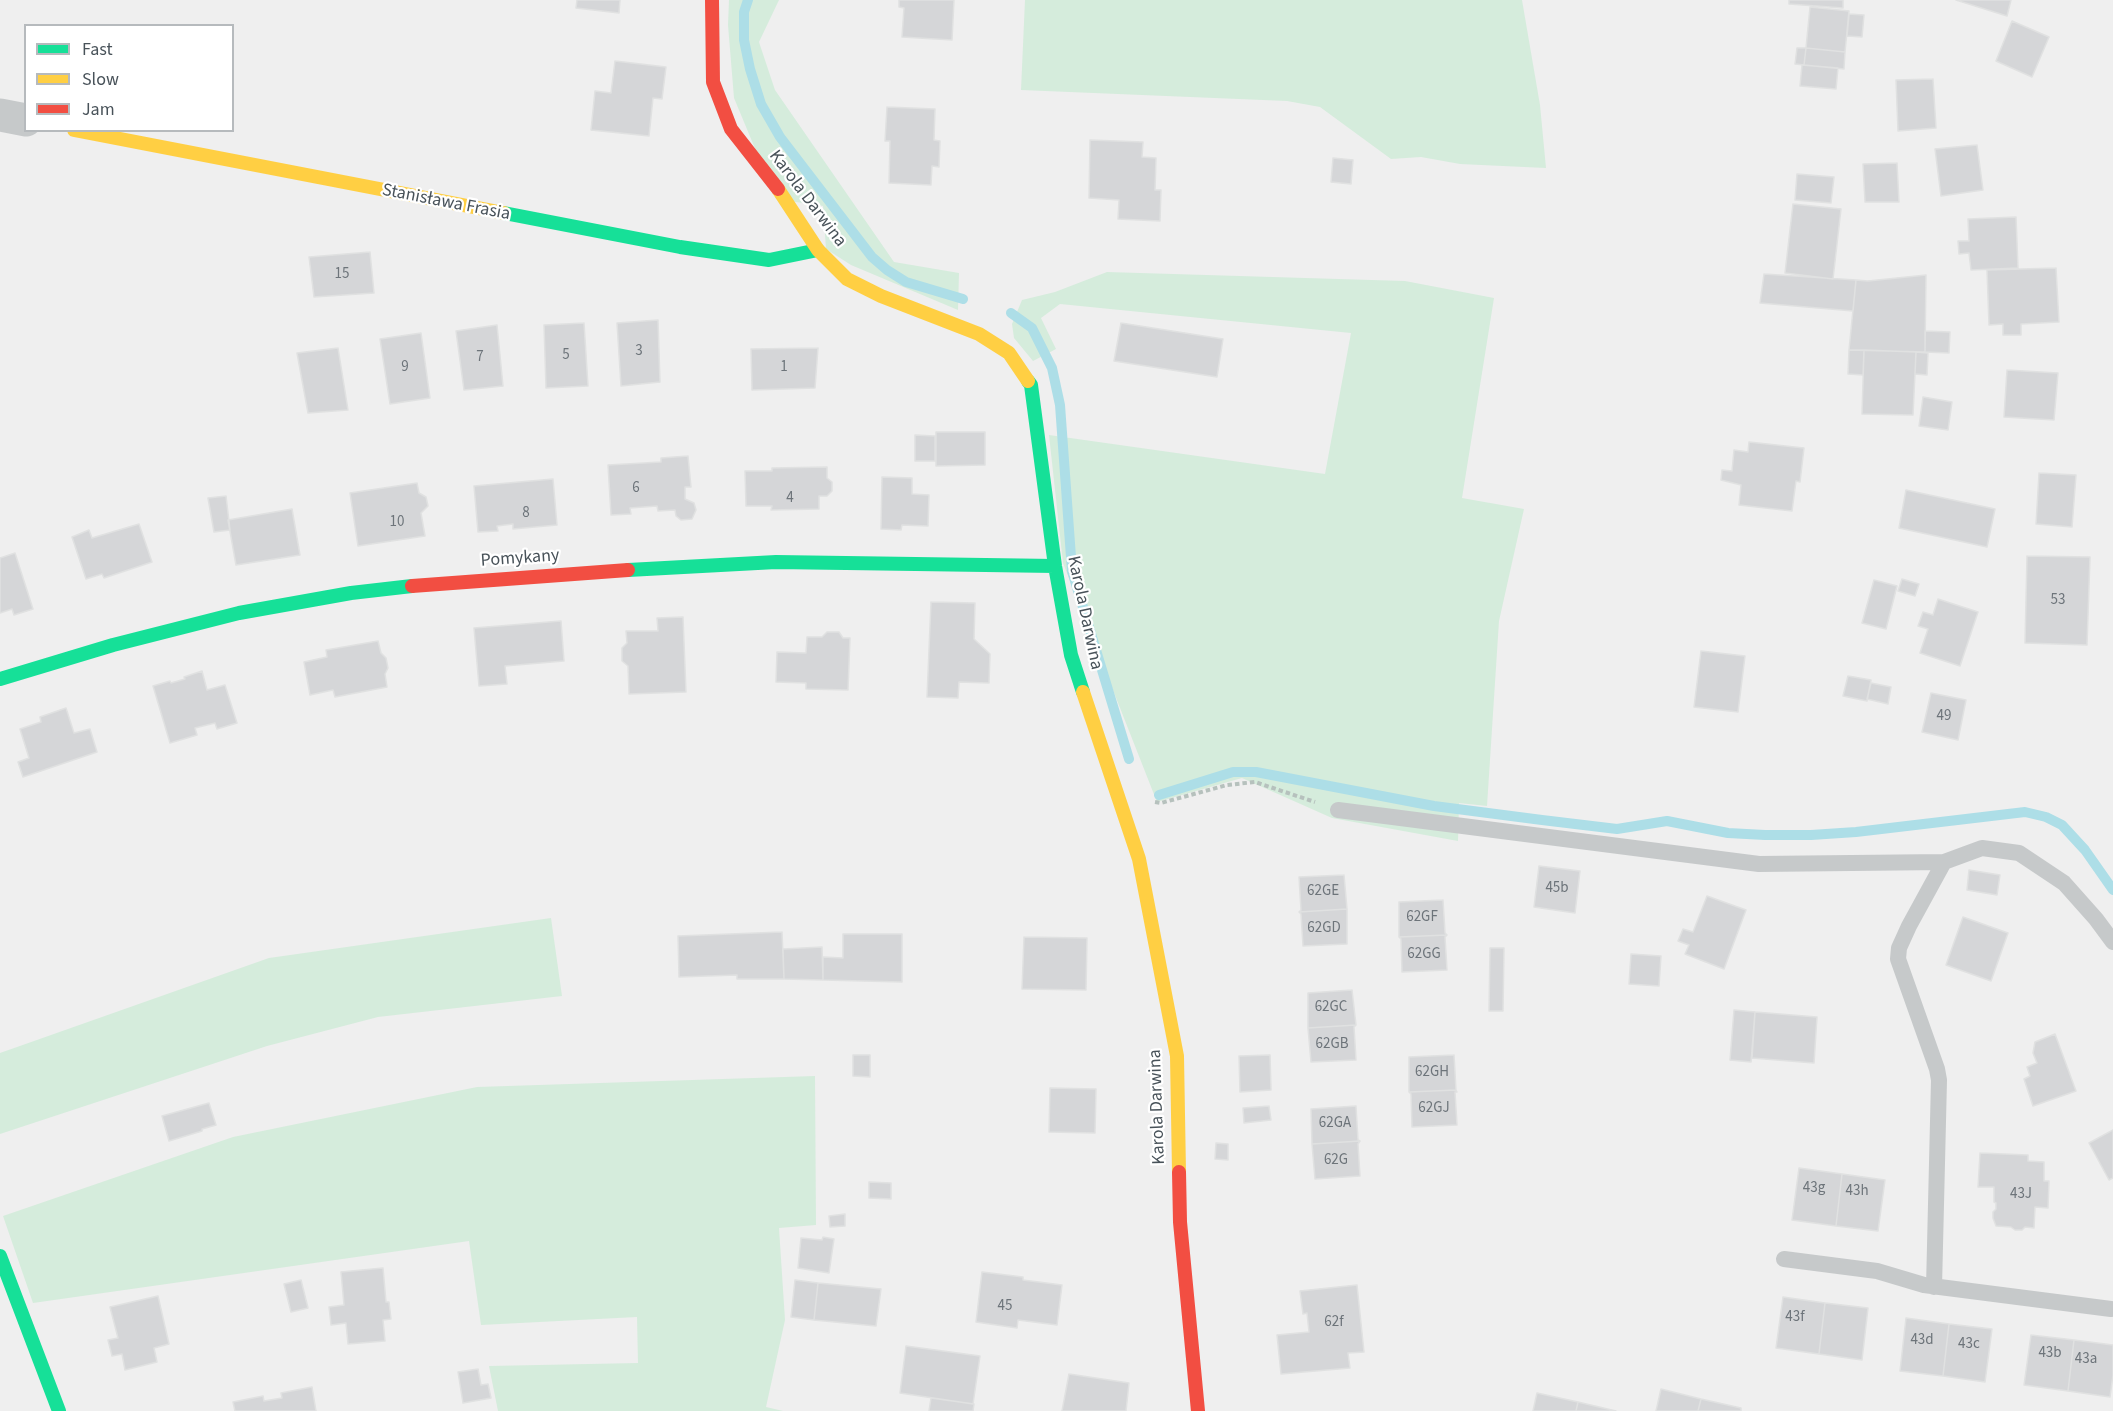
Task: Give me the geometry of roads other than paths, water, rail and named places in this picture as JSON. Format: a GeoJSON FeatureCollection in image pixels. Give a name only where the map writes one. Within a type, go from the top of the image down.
{"type":"FeatureCollection","features":[{"type":"Feature","properties":{"kind":"street","name":"Karola Darwina"},"geometry":{"type":"LineString","coordinates":[[712,0],[713,82],[731,129],[777,188],[818,250],[847,279],[881,296],[979,334],[1009,353],[1031,385],[1055,566],[1071,655],[1139,859],[1176,1056],[1180,1222],[1198,1411]]}},
{"type":"Feature","properties":{"kind":"street"},"geometry":{"type":"LineString","coordinates":[[0,115],[24,120]]}},
{"type":"Feature","properties":{"kind":"street","name":"Stanisława Frasia"},"geometry":{"type":"LineString","coordinates":[[84,132],[680,247],[769,260],[818,250]]}},
{"type":"Feature","properties":{"kind":"street","name":"Pomykany"},"geometry":{"type":"LineString","coordinates":[[0,680],[113,645],[239,613],[351,593],[417,585],[776,562],[1055,566]]}},
{"type":"Feature","properties":{"kind":"street"},"geometry":{"type":"LineString","coordinates":[[0,1256],[59,1411]]}},
{"type":"Feature","properties":{"kind":"lane"},"geometry":{"type":"LineString","coordinates":[[1338,810],[1759,864],[1944,862],[1982,848],[2019,853],[2064,883],[2113,942]]}},
{"type":"Feature","properties":{"kind":"lane"},"geometry":{"type":"LineString","coordinates":[[1934,1287],[1939,1080],[1898,959],[1899,948],[1909,926],[1944,862]]}},
{"type":"Feature","properties":{"kind":"lane"},"geometry":{"type":"LineString","coordinates":[[1784,1259],[1889,1273],[1913,1283],[1934,1287],[2110,1309]]}},
{"type":"Feature","properties":{"kind":"waterway"},"geometry":{"type":"LineString","coordinates":[[748,0],[744,12],[744,40],[750,69],[761,104],[780,137],[872,257],[906,282],[963,299]]}},
{"type":"Feature","properties":{"kind":"waterway"},"geometry":{"type":"LineString","coordinates":[[1011,313],[1032,328],[1052,368],[1060,405],[1072,571],[1129,759]]}},
{"type":"Feature","properties":{"kind":"waterway"},"geometry":{"type":"LineString","coordinates":[[1159,795],[1233,772],[1256,772],[1434,806],[1542,820],[1617,829],[1667,821],[1728,833],[1765,835],[1856,832],[2025,812],[2046,817],[2062,825],[2085,850],[2113,890]]}}]}
